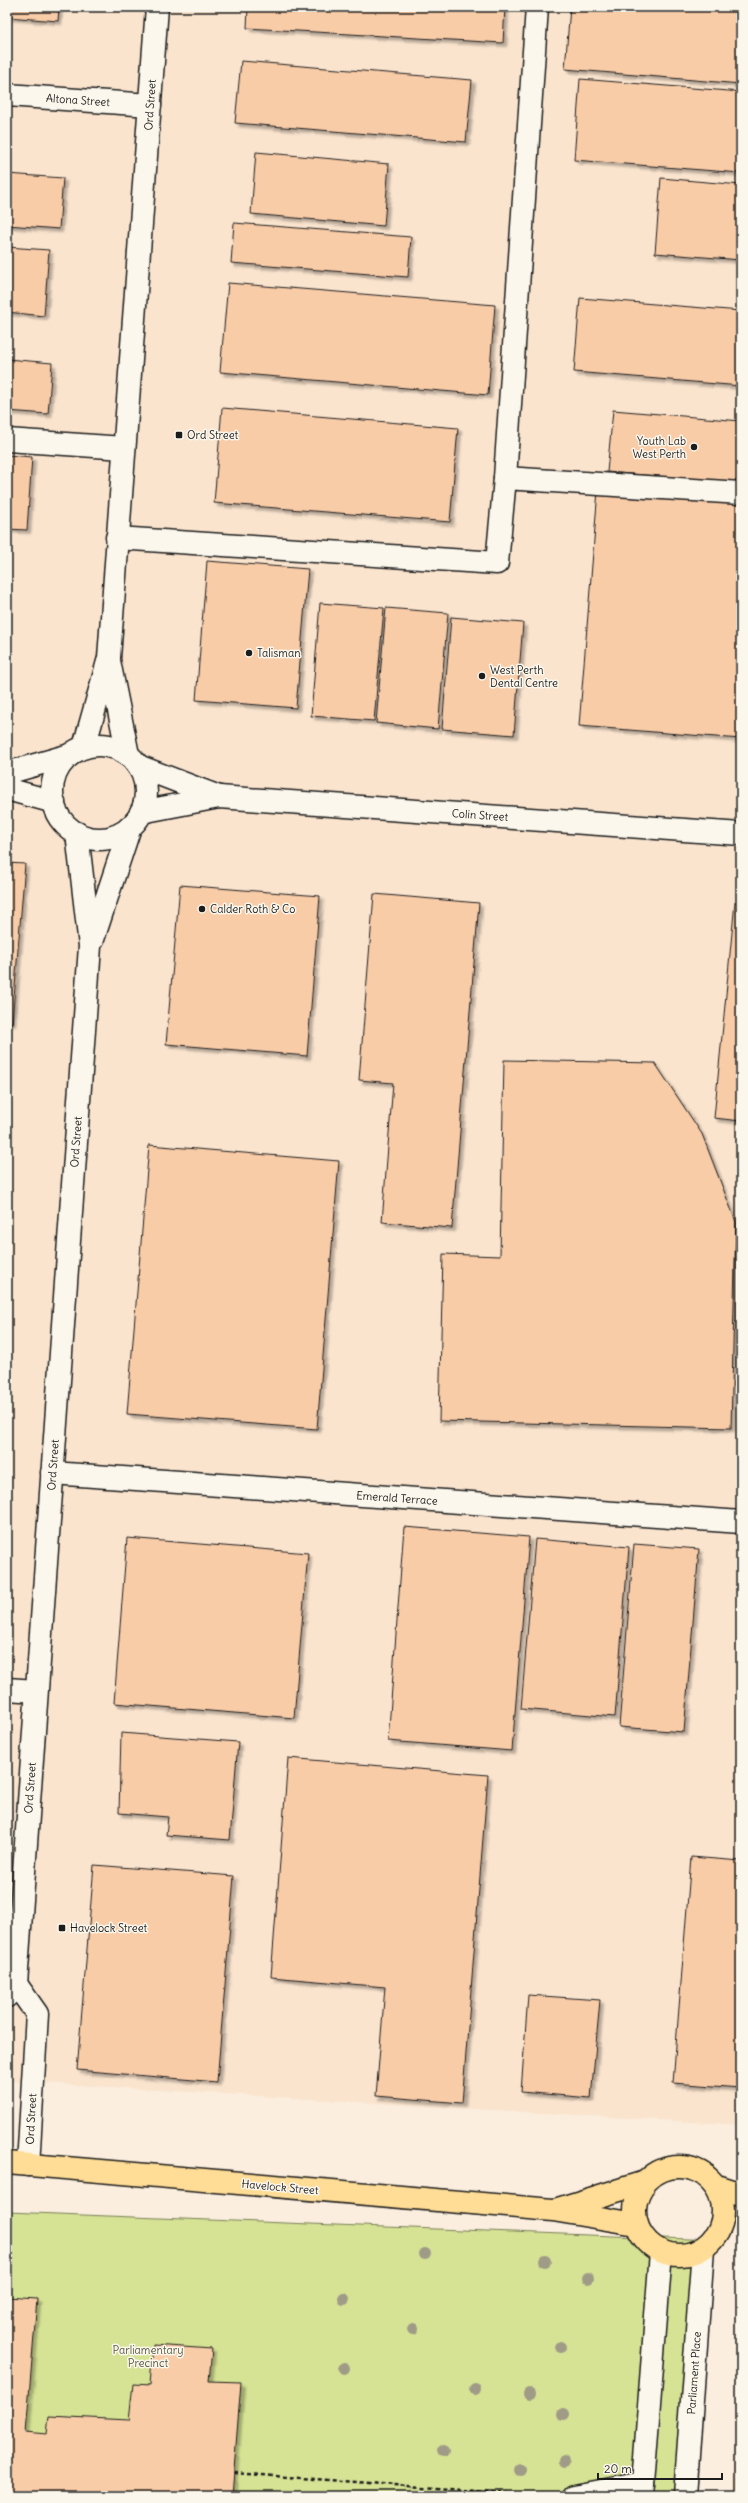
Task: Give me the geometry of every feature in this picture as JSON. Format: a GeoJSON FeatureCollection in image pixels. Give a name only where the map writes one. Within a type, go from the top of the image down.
{"type":"FeatureCollection","features":[{"type":"Feature","properties":{"kind":"main road","name":"Havelock Street"},"geometry":{"type":"LineString","coordinates":[[18,2164],[553,2210],[636,2224]]}},
{"type":"Feature","properties":{"kind":"main road"},"geometry":{"type":"LineString","coordinates":[[682,2166],[695,2169],[707,2176],[716,2186],[722,2199],[724,2213],[731,2224],[703,2249],[689,2254],[675,2256],[661,2252],[650,2246],[636,2224],[635,2202],[645,2182],[656,2172],[668,2167],[682,2166]]}},
{"type":"Feature","properties":{"kind":"main road","name":"Havelock Street"},"geometry":{"type":"LineString","coordinates":[[553,2210],[645,2182]]}},
{"type":"Feature","properties":{"kind":"main road"},"geometry":{"type":"LineString","coordinates":[[716,2186],[741,2194]]}},
{"type":"Feature","properties":{"kind":"street","name":"Ord Street"},"geometry":{"type":"LineString","coordinates":[[77,751],[109,658],[158,7]]}},
{"type":"Feature","properties":{"kind":"street"},"geometry":{"type":"LineString","coordinates":[[117,538],[497,563],[505,478],[537,7]]}},
{"type":"Feature","properties":{"kind":"street","name":"Altona Street"},"geometry":{"type":"LineString","coordinates":[[7,95],[150,105]]}},
{"type":"Feature","properties":{"kind":"street"},"geometry":{"type":"LineString","coordinates":[[7,440],[124,448]]}},
{"type":"Feature","properties":{"kind":"street"},"geometry":{"type":"LineString","coordinates":[[505,478],[741,493]]}},
{"type":"Feature","properties":{"kind":"street","name":"Ord Street"},"geometry":{"type":"LineString","coordinates":[[109,658],[133,761]]}},
{"type":"Feature","properties":{"kind":"street"},"geometry":{"type":"LineString","coordinates":[[7,773],[77,751],[100,745],[114,748],[133,761],[145,781],[146,797],[136,820],[118,835],[104,838],[90,838],[77,833],[58,814],[54,802],[53,789],[55,776],[61,765],[77,751]]}},
{"type":"Feature","properties":{"kind":"street","name":"Colin Street"},"geometry":{"type":"LineString","coordinates":[[133,761],[219,797],[741,834]]}},
{"type":"Feature","properties":{"kind":"street"},"geometry":{"type":"LineString","coordinates":[[7,789],[54,802]]}},
{"type":"Feature","properties":{"kind":"street","name":"Colin Street"},"geometry":{"type":"LineString","coordinates":[[136,820],[219,797]]}},
{"type":"Feature","properties":{"kind":"street","name":"Ord Street"},"geometry":{"type":"LineString","coordinates":[[90,946],[136,820]]}},
{"type":"Feature","properties":{"kind":"street","name":"Ord Street"},"geometry":{"type":"LineString","coordinates":[[18,2164],[37,2014],[11,1990],[36,1692],[90,946],[77,833]]}},
{"type":"Feature","properties":{"kind":"street","name":"Emerald Terrace"},"geometry":{"type":"LineString","coordinates":[[52,1473],[741,1522]]}},
{"type":"Feature","properties":{"kind":"street"},"geometry":{"type":"LineString","coordinates":[[7,1689],[36,1692]]}},
{"type":"Feature","properties":{"kind":"street","name":"Parliament Place"},"geometry":{"type":"LineString","coordinates":[[685,2496],[703,2249]]}},
{"type":"Feature","properties":{"kind":"street"},"geometry":{"type":"LineString","coordinates":[[575,2496],[643,2490],[661,2252]]}},
{"type":"Feature","properties":{"kind":"path"},"geometry":{"type":"LineString","coordinates":[[234,2473],[522,2496]]}},
{"type":"Feature","properties":{"kind":"shaded area"},"geometry":{"type":"Polygon","coordinates":[[[7,7],[741,7],[741,2125],[7,2081],[7,7]]]}},
{"type":"Feature","properties":{"kind":"shaded area"},"geometry":{"type":"Polygon","coordinates":[[[741,2376],[741,2496],[733,2496],[741,2376]]]}},
{"type":"Feature","properties":{"kind":"green space","name":"Parliamentary Precinct"},"geometry":{"type":"Polygon","coordinates":[[[7,2212],[714,2240],[696,2496],[7,2496],[7,2212]]]}},
{"type":"Feature","properties":{"kind":"building"},"geometry":{"type":"Polygon","coordinates":[[[7,7],[59,7],[58,21],[7,17],[7,7]]]}},
{"type":"Feature","properties":{"kind":"building"},"geometry":{"type":"Polygon","coordinates":[[[248,7],[505,7],[503,43],[247,28],[248,7]]]}},
{"type":"Feature","properties":{"kind":"building"},"geometry":{"type":"Polygon","coordinates":[[[570,7],[741,7],[741,84],[565,69],[570,7]]]}},
{"type":"Feature","properties":{"kind":"building"},"geometry":{"type":"Polygon","coordinates":[[[241,61],[472,80],[466,142],[235,123],[241,61]]]}},
{"type":"Feature","properties":{"kind":"building"},"geometry":{"type":"Polygon","coordinates":[[[580,79],[741,92],[741,173],[574,160],[580,79]]]}},
{"type":"Feature","properties":{"kind":"building"},"geometry":{"type":"Polygon","coordinates":[[[256,152],[389,164],[384,226],[251,214],[256,152]]]}},
{"type":"Feature","properties":{"kind":"building"},"geometry":{"type":"Polygon","coordinates":[[[7,174],[63,178],[59,229],[7,225],[7,174]]]}},
{"type":"Feature","properties":{"kind":"building"},"geometry":{"type":"Polygon","coordinates":[[[661,178],[741,185],[741,260],[655,253],[661,178]]]}},
{"type":"Feature","properties":{"kind":"building"},"geometry":{"type":"Polygon","coordinates":[[[234,223],[411,237],[408,277],[231,263],[234,223]]]}},
{"type":"Feature","properties":{"kind":"building"},"geometry":{"type":"Polygon","coordinates":[[[7,247],[49,250],[44,316],[7,312],[7,247]]]}},
{"type":"Feature","properties":{"kind":"building"},"geometry":{"type":"Polygon","coordinates":[[[228,283],[495,305],[488,395],[220,372],[228,283]]]}},
{"type":"Feature","properties":{"kind":"building"},"geometry":{"type":"Polygon","coordinates":[[[580,298],[741,311],[741,386],[574,372],[580,298]]]}},
{"type":"Feature","properties":{"kind":"building"},"geometry":{"type":"Polygon","coordinates":[[[7,359],[52,363],[48,414],[7,411],[7,359]]]}},
{"type":"Feature","properties":{"kind":"building"},"geometry":{"type":"Polygon","coordinates":[[[222,408],[458,428],[450,522],[214,503],[222,408]]]}},
{"type":"Feature","properties":{"kind":"building"},"geometry":{"type":"Polygon","coordinates":[[[613,410],[741,421],[741,483],[607,472],[613,410]]]}},
{"type":"Feature","properties":{"kind":"building"},"geometry":{"type":"Polygon","coordinates":[[[7,455],[32,457],[27,530],[7,529],[7,455]]]}},
{"type":"Feature","properties":{"kind":"building"},"geometry":{"type":"Polygon","coordinates":[[[598,490],[741,502],[741,739],[579,726],[598,490]]]}},
{"type":"Feature","properties":{"kind":"building"},"geometry":{"type":"Polygon","coordinates":[[[207,561],[308,569],[296,708],[196,700],[207,561]]]}},
{"type":"Feature","properties":{"kind":"building"},"geometry":{"type":"Polygon","coordinates":[[[320,603],[384,608],[374,721],[311,716],[320,603]]]}},
{"type":"Feature","properties":{"kind":"building"},"geometry":{"type":"Polygon","coordinates":[[[386,608],[448,613],[438,729],[376,723],[386,608]]]}},
{"type":"Feature","properties":{"kind":"building","name":"West Perth Dental Centre"},"geometry":{"type":"Polygon","coordinates":[[[451,617],[523,623],[514,735],[442,729],[451,617]]]}},
{"type":"Feature","properties":{"kind":"building"},"geometry":{"type":"Polygon","coordinates":[[[7,863],[25,864],[12,1023],[7,1023],[7,863]]]}},
{"type":"Feature","properties":{"kind":"building"},"geometry":{"type":"Polygon","coordinates":[[[180,885],[320,896],[307,1056],[166,1044],[180,885]]]}},
{"type":"Feature","properties":{"kind":"building"},"geometry":{"type":"Polygon","coordinates":[[[374,894],[479,903],[452,1228],[382,1222],[393,1083],[359,1080],[374,894]]]}},
{"type":"Feature","properties":{"kind":"building"},"geometry":{"type":"Polygon","coordinates":[[[735,902],[741,902],[741,1121],[714,1118],[735,902]]]}},
{"type":"Feature","properties":{"kind":"building"},"geometry":{"type":"Polygon","coordinates":[[[504,1060],[655,1063],[702,1134],[736,1222],[731,1428],[439,1421],[443,1254],[500,1256],[504,1060]]]}},
{"type":"Feature","properties":{"kind":"building"},"geometry":{"type":"Polygon","coordinates":[[[149,1145],[339,1161],[317,1429],[127,1414],[149,1145]]]}},
{"type":"Feature","properties":{"kind":"building"},"geometry":{"type":"Polygon","coordinates":[[[404,1527],[529,1537],[512,1751],[388,1741],[404,1527]]]}},
{"type":"Feature","properties":{"kind":"building"},"geometry":{"type":"Polygon","coordinates":[[[127,1538],[308,1553],[294,1718],[114,1703],[127,1538]]]}},
{"type":"Feature","properties":{"kind":"building"},"geometry":{"type":"Polygon","coordinates":[[[535,1539],[629,1547],[615,1717],[521,1709],[535,1539]]]}},
{"type":"Feature","properties":{"kind":"building"},"geometry":{"type":"Polygon","coordinates":[[[634,1544],[699,1549],[684,1732],[619,1727],[634,1544]]]}},
{"type":"Feature","properties":{"kind":"building"},"geometry":{"type":"Polygon","coordinates":[[[121,1733],[238,1742],[230,1840],[166,1835],[168,1817],[119,1813],[121,1733]]]}},
{"type":"Feature","properties":{"kind":"building"},"geometry":{"type":"Polygon","coordinates":[[[288,1758],[488,1775],[462,2103],[376,2096],[385,1987],[271,1977],[288,1758]]]}},
{"type":"Feature","properties":{"kind":"building"},"geometry":{"type":"Polygon","coordinates":[[[691,1857],[741,1861],[741,2088],[673,2083],[691,1857]]]}},
{"type":"Feature","properties":{"kind":"building"},"geometry":{"type":"Polygon","coordinates":[[[94,1865],[234,1876],[217,2082],[77,2070],[94,1865]]]}},
{"type":"Feature","properties":{"kind":"building"},"geometry":{"type":"Polygon","coordinates":[[[528,1995],[600,2000],[591,2098],[521,2092],[528,1995]]]}},
{"type":"Feature","properties":{"kind":"building"},"geometry":{"type":"Polygon","coordinates":[[[7,2297],[37,2299],[26,2432],[47,2434],[49,2416],[129,2420],[133,2384],[150,2385],[153,2345],[212,2349],[209,2381],[241,2382],[232,2496],[7,2496],[7,2297]]]}},
{"type":"Feature","properties":{"kind":"place","name":"Ord Street"},"geometry":{"type":"Point","coordinates":[179,435]}},
{"type":"Feature","properties":{"kind":"place","name":"Youth Lab West Perth"},"geometry":{"type":"Point","coordinates":[694,447]}},
{"type":"Feature","properties":{"kind":"place","name":"Talisman"},"geometry":{"type":"Point","coordinates":[249,653]}},
{"type":"Feature","properties":{"kind":"place","name":"West Perth Dental Centre"},"geometry":{"type":"Point","coordinates":[482,676]}},
{"type":"Feature","properties":{"kind":"place","name":"Calder Roth & Co"},"geometry":{"type":"Point","coordinates":[202,909]}},
{"type":"Feature","properties":{"kind":"place","name":"Havelock Street"},"geometry":{"type":"Point","coordinates":[62,1928]}}]}
